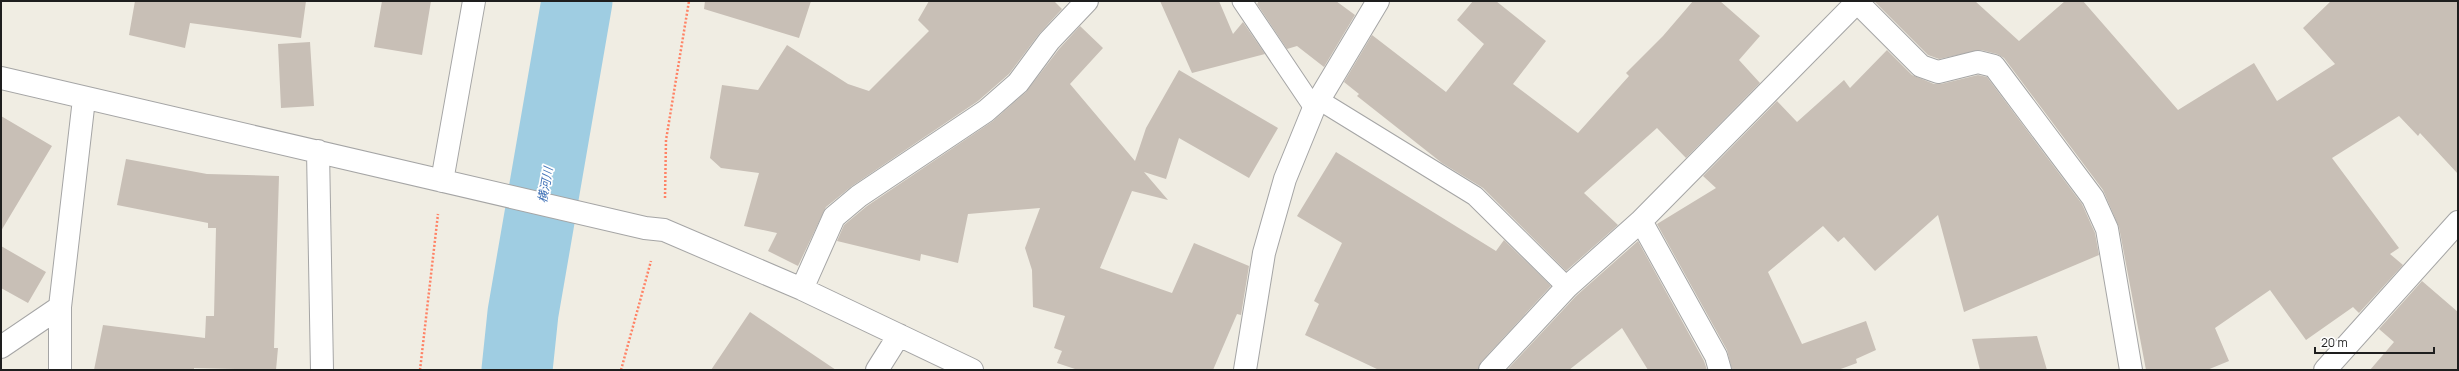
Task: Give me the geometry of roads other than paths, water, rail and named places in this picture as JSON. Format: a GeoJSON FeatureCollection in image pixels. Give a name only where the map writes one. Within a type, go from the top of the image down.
{"type":"FeatureCollection","features":[{"type":"Feature","properties":{"kind":"street"},"geometry":{"type":"LineString","coordinates":[[442,181],[474,1]]}},
{"type":"Feature","properties":{"kind":"street"},"geometry":{"type":"LineString","coordinates":[[802,289],[834,217],[859,196],[986,111],[1018,83],[1049,41],[1087,1]]}},
{"type":"Feature","properties":{"kind":"street"},"geometry":{"type":"LineString","coordinates":[[1245,370],[1264,253],[1285,179],[1317,104],[1378,1]]}},
{"type":"Feature","properties":{"kind":"street"},"geometry":{"type":"LineString","coordinates":[[1490,370],[1567,286],[1641,221],[1857,2],[1921,66],[1938,72],[1978,62],[1994,66],[2093,198],[2107,229],[2132,370]]}},
{"type":"Feature","properties":{"kind":"street"},"geometry":{"type":"LineString","coordinates":[[1,78],[84,99],[318,151],[654,229],[802,289],[972,370]]}},
{"type":"Feature","properties":{"kind":"street"},"geometry":{"type":"LineString","coordinates":[[60,370],[60,307],[84,99]]}},
{"type":"Feature","properties":{"kind":"street"},"geometry":{"type":"LineString","coordinates":[[318,151],[322,370]]}},
{"type":"Feature","properties":{"kind":"street"},"geometry":{"type":"LineString","coordinates":[[1641,221],[1716,356],[1720,370]]}},
{"type":"Feature","properties":{"kind":"street"},"geometry":{"type":"LineString","coordinates":[[2326,370],[2458,222]]}},
{"type":"Feature","properties":{"kind":"street"},"geometry":{"type":"LineString","coordinates":[[1,347],[60,307]]}},
{"type":"Feature","properties":{"kind":"street"},"geometry":{"type":"LineString","coordinates":[[877,370],[900,335]]}},
{"type":"Feature","properties":{"kind":"lane"},"geometry":{"type":"LineString","coordinates":[[1242,1],[1317,104],[1476,196],[1567,286]]}},
{"type":"Feature","properties":{"kind":"waterway","name":"横河川"},"geometry":{"type":"LineString","coordinates":[[517,370],[523,313],[577,1]]}}]}
